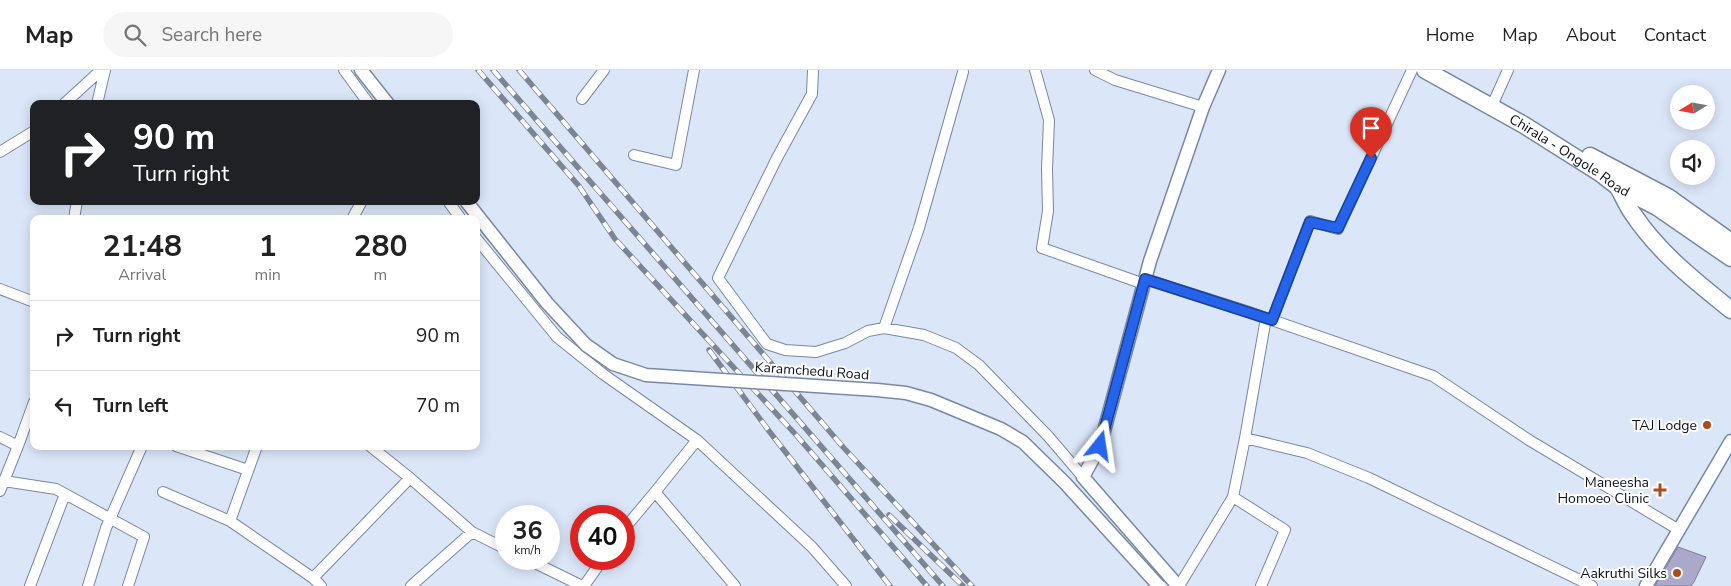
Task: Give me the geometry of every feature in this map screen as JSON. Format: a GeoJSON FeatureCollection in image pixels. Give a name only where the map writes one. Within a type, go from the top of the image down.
{"type":"FeatureCollection","features":[{"type":"Feature","properties":{"kind":"main road","name":"Chirala - Ongole Road"},"geometry":{"type":"LineString","coordinates":[[1425,70],[1524,125],[1618,187],[1632,213],[1655,243],[1678,267],[1731,310]]}},
{"type":"Feature","properties":{"kind":"main road"},"geometry":{"type":"LineString","coordinates":[[1445,70],[1593,158],[1668,197],[1731,242]]}},
{"type":"Feature","properties":{"kind":"main road"},"geometry":{"type":"LineString","coordinates":[[1618,187],[1657,207],[1731,258]]}},
{"type":"Feature","properties":{"kind":"street"},"geometry":{"type":"LineString","coordinates":[[68,100],[101,70]]}},
{"type":"Feature","properties":{"kind":"street"},"geometry":{"type":"LineString","coordinates":[[98,100],[106,70]]}},
{"type":"Feature","properties":{"kind":"street"},"geometry":{"type":"LineString","coordinates":[[344,70],[365,100]]}},
{"type":"Feature","properties":{"kind":"street"},"geometry":{"type":"LineString","coordinates":[[361,70],[385,100]]}},
{"type":"Feature","properties":{"kind":"street"},"geometry":{"type":"LineString","coordinates":[[582,99],[604,70]]}},
{"type":"Feature","properties":{"kind":"street"},"geometry":{"type":"LineString","coordinates":[[634,155],[676,165],[694,70]]}},
{"type":"Feature","properties":{"kind":"street"},"geometry":{"type":"LineString","coordinates":[[813,70],[812,94],[718,278],[767,344],[785,350],[816,352],[844,343],[868,331],[884,328],[924,336],[956,348],[979,365],[1048,436],[1179,586],[1233,497],[1269,319],[1310,222],[1338,228],[1412,70]]}},
{"type":"Feature","properties":{"kind":"street"},"geometry":{"type":"LineString","coordinates":[[884,328],[919,228],[962,70]]}},
{"type":"Feature","properties":{"kind":"street"},"geometry":{"type":"LineString","coordinates":[[1035,70],[1049,120],[1048,210],[1042,248],[1144,282],[1269,319],[1433,376],[1529,440],[1679,530]]}},
{"type":"Feature","properties":{"kind":"street"},"geometry":{"type":"LineString","coordinates":[[1095,70],[1115,80],[1203,107]]}},
{"type":"Feature","properties":{"kind":"street"},"geometry":{"type":"LineString","coordinates":[[1082,477],[1100,446],[1144,282],[1203,107],[1219,70]]}},
{"type":"Feature","properties":{"kind":"street"},"geometry":{"type":"LineString","coordinates":[[1495,99],[1508,70]]}},
{"type":"Feature","properties":{"kind":"street"},"geometry":{"type":"LineString","coordinates":[[0,152],[30,134]]}},
{"type":"Feature","properties":{"kind":"street","name":"Karamchedu Road"},"geometry":{"type":"LineString","coordinates":[[469,205],[477,215]]}},
{"type":"Feature","properties":{"kind":"street","name":"Karamchedu Road"},"geometry":{"type":"LineString","coordinates":[[480,219],[547,303],[586,345],[614,364],[646,376],[876,390],[906,394],[931,400],[972,416],[1002,429],[1023,442],[1042,459],[1159,586]]}},
{"type":"Feature","properties":{"kind":"street"},"geometry":{"type":"LineString","coordinates":[[480,243],[557,337],[603,374],[697,440],[812,547],[846,586]]}},
{"type":"Feature","properties":{"kind":"street"},"geometry":{"type":"LineString","coordinates":[[0,289],[30,300]]}},
{"type":"Feature","properties":{"kind":"street"},"geometry":{"type":"LineString","coordinates":[[0,491],[30,413]]}},
{"type":"Feature","properties":{"kind":"street"},"geometry":{"type":"LineString","coordinates":[[0,437],[18,446]]}},
{"type":"Feature","properties":{"kind":"street"},"geometry":{"type":"LineString","coordinates":[[1245,438],[1307,454],[1369,478],[1592,586]]}},
{"type":"Feature","properties":{"kind":"street"},"geometry":{"type":"LineString","coordinates":[[635,516],[697,440]]}},
{"type":"Feature","properties":{"kind":"street"},"geometry":{"type":"LineString","coordinates":[[1646,586],[1731,441]]}},
{"type":"Feature","properties":{"kind":"street"},"geometry":{"type":"LineString","coordinates":[[88,586],[110,519],[140,450]]}},
{"type":"Feature","properties":{"kind":"street"},"geometry":{"type":"LineString","coordinates":[[188,450],[248,470]]}},
{"type":"Feature","properties":{"kind":"street"},"geometry":{"type":"LineString","coordinates":[[230,520],[255,450]]}},
{"type":"Feature","properties":{"kind":"street"},"geometry":{"type":"LineString","coordinates":[[375,450],[472,532],[495,544]]}},
{"type":"Feature","properties":{"kind":"street"},"geometry":{"type":"LineString","coordinates":[[163,492],[230,520],[318,584],[410,478]]}},
{"type":"Feature","properties":{"kind":"street"},"geometry":{"type":"LineString","coordinates":[[4,481],[56,489],[144,537],[128,586]]}},
{"type":"Feature","properties":{"kind":"street"},"geometry":{"type":"LineString","coordinates":[[655,492],[735,586]]}},
{"type":"Feature","properties":{"kind":"street"},"geometry":{"type":"LineString","coordinates":[[30,586],[65,494]]}},
{"type":"Feature","properties":{"kind":"street"},"geometry":{"type":"LineString","coordinates":[[1233,497],[1285,530],[1261,586]]}},
{"type":"Feature","properties":{"kind":"street"},"geometry":{"type":"LineString","coordinates":[[411,586],[472,532]]}},
{"type":"Feature","properties":{"kind":"street"},"geometry":{"type":"LineString","coordinates":[[549,570],[583,586],[595,570]]}},
{"type":"Feature","properties":{"kind":"building","name":"Aakruthi Silks"},"geometry":{"type":"Polygon","coordinates":[[[1678,547],[1706,557],[1694,582],[1691,586],[1655,586],[1678,547]]]}},
{"type":"Feature","properties":{"kind":"railway"},"geometry":{"type":"LineString","coordinates":[[478,70],[579,186],[615,239],[797,436],[927,586]]}},
{"type":"Feature","properties":{"kind":"railway"},"geometry":{"type":"LineString","coordinates":[[493,70],[943,586]]}},
{"type":"Feature","properties":{"kind":"railway"},"geometry":{"type":"LineString","coordinates":[[519,70],[843,447],[972,586]]}},
{"type":"Feature","properties":{"kind":"railway"},"geometry":{"type":"LineString","coordinates":[[709,350],[769,431],[890,586]]}},
{"type":"Feature","properties":{"kind":"railway"},"geometry":{"type":"LineString","coordinates":[[889,515],[963,586]]}},
{"type":"Feature","properties":{"kind":"place","name":"TAJ Lodge"},"geometry":{"type":"Point","coordinates":[1707,425]}},
{"type":"Feature","properties":{"kind":"place","name":"Maneesha Homoeo Clinic"},"geometry":{"type":"Point","coordinates":[1660,490]}},
{"type":"Feature","properties":{"kind":"place","name":"Aakruthi Silks"},"geometry":{"type":"Point","coordinates":[1677,573]}},
{"type":"Feature","properties":{"kind":"route"},"geometry":{"type":"LineString","coordinates":[[1100,446],[1145,279],[1246,310],[1272,320],[1310,222],[1338,228],[1371,158]]}}]}
